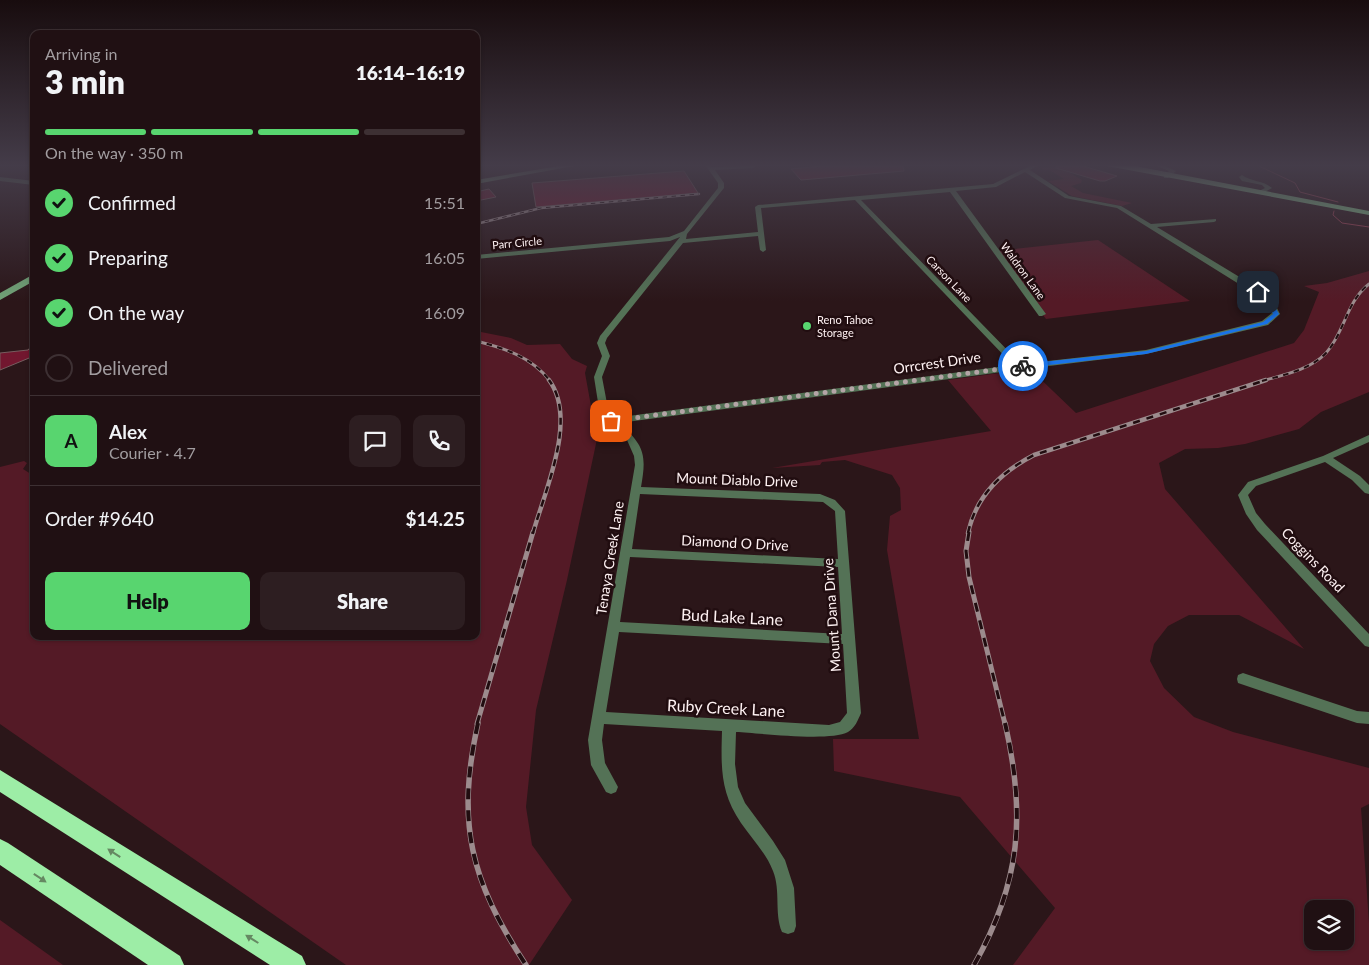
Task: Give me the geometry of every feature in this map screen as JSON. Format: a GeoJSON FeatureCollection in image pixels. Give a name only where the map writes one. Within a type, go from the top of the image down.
{"type":"FeatureCollection","features":[{"type":"Feature","properties":{"kind":"highway"},"geometry":{"type":"LineString","coordinates":[[0,780],[293,965]]}},
{"type":"Feature","properties":{"kind":"highway"},"geometry":{"type":"LineString","coordinates":[[0,851],[171,965]]}},
{"type":"Feature","properties":{"kind":"main road"},"geometry":{"type":"LineString","coordinates":[[0,297],[30,280]]}},
{"type":"Feature","properties":{"kind":"street"},"geometry":{"type":"LineString","coordinates":[[683,237],[703,211]]}},
{"type":"Feature","properties":{"kind":"street"},"geometry":{"type":"LineString","coordinates":[[758,211],[763,250]]}},
{"type":"Feature","properties":{"kind":"street","name":"Carson Lane"},"geometry":{"type":"LineString","coordinates":[[869,211],[1026,374]]}},
{"type":"Feature","properties":{"kind":"street","name":"Waldron Lane"},"geometry":{"type":"LineString","coordinates":[[967,211],[1042,314]]}},
{"type":"Feature","properties":{"kind":"street"},"geometry":{"type":"LineString","coordinates":[[1126,211],[1150,226],[1214,220]]}},
{"type":"Feature","properties":{"kind":"street","name":"Orrcrest Drive"},"geometry":{"type":"LineString","coordinates":[[611,421],[1018,366],[1146,352],[1265,323],[1276,314],[1271,304],[1258,292],[1150,226]]}},
{"type":"Feature","properties":{"kind":"street","name":"Parr Circle"},"geometry":{"type":"LineString","coordinates":[[480,257],[683,237],[761,234]]}},
{"type":"Feature","properties":{"kind":"street","name":"Tenaya Creek Lane"},"geometry":{"type":"LineString","coordinates":[[611,787],[598,766],[595,740],[640,465],[636,447],[625,432],[605,415],[598,376],[606,356],[602,346],[603,338],[683,237]]}},
{"type":"Feature","properties":{"kind":"street"},"geometry":{"type":"LineString","coordinates":[[1326,458],[1369,438]]}},
{"type":"Feature","properties":{"kind":"street"},"geometry":{"type":"LineString","coordinates":[[1326,458],[1356,478],[1369,491]]}},
{"type":"Feature","properties":{"kind":"street","name":"Coggins Road"},"geometry":{"type":"LineString","coordinates":[[1326,458],[1252,484],[1242,495],[1251,514],[1261,527],[1369,642]]}},
{"type":"Feature","properties":{"kind":"street","name":"Mount Diablo Drive"},"geometry":{"type":"LineString","coordinates":[[636,490],[820,498],[835,504]]}},
{"type":"Feature","properties":{"kind":"street","name":"Mount Dana Drive"},"geometry":{"type":"LineString","coordinates":[[835,504],[840,511],[854,714],[849,724]]}},
{"type":"Feature","properties":{"kind":"street","name":"Diamond O Drive"},"geometry":{"type":"LineString","coordinates":[[626,553],[844,563]]}},
{"type":"Feature","properties":{"kind":"street","name":"Bud Lake Lane"},"geometry":{"type":"LineString","coordinates":[[614,627],[849,639]]}},
{"type":"Feature","properties":{"kind":"street"},"geometry":{"type":"LineString","coordinates":[[1243,679],[1356,717],[1369,718]]}},
{"type":"Feature","properties":{"kind":"street","name":"Ruby Creek Lane"},"geometry":{"type":"LineString","coordinates":[[599,718],[830,731],[840,730],[849,724]]}},
{"type":"Feature","properties":{"kind":"street"},"geometry":{"type":"LineString","coordinates":[[729,726],[728,776],[731,789],[737,802],[778,863],[785,879],[788,926]]}},
{"type":"Feature","properties":{"kind":"shaded area"},"geometry":{"type":"Polygon","coordinates":[[[1098,240],[1190,301],[1046,319],[996,251],[1098,240]]]}},
{"type":"Feature","properties":{"kind":"shaded area"},"geometry":{"type":"Polygon","coordinates":[[[1369,271],[1369,392],[1321,412],[1299,429],[1245,444],[1218,448],[1185,449],[1159,463],[1165,489],[1304,649],[1239,615],[1189,615],[1168,626],[1154,644],[1150,661],[1164,688],[1194,717],[1233,732],[1369,768],[1369,804],[1361,808],[1369,923],[1369,965],[1013,965],[1055,908],[960,797],[834,771],[833,739],[919,739],[887,550],[890,516],[901,510],[900,488],[892,475],[845,460],[822,462],[820,465],[772,468],[991,431],[948,380],[1030,369],[1076,413],[1294,343],[1304,330],[1319,292],[1304,286],[1327,283],[1369,271]]]}},
{"type":"Feature","properties":{"kind":"shaded area"},"geometry":{"type":"Polygon","coordinates":[[[480,332],[511,338],[527,345],[560,344],[572,359],[587,366],[585,373],[597,439],[567,580],[536,710],[526,807],[532,845],[572,900],[529,965],[346,965],[0,724],[0,467],[24,461],[27,463],[23,469],[30,473],[30,640],[480,640],[480,332]]]}},
{"type":"Feature","properties":{"kind":"shaded area"},"geometry":{"type":"Polygon","coordinates":[[[0,920],[63,965],[0,965],[0,920]]]}},
{"type":"Feature","properties":{"kind":"building"},"geometry":{"type":"Polygon","coordinates":[[[30,348],[30,358],[0,370],[0,353],[28,350],[30,348]]]}},
{"type":"Feature","properties":{"kind":"waterway"},"geometry":{"type":"LineString","coordinates":[[1334,211],[1333,215],[1342,223],[1369,227]]}},
{"type":"Feature","properties":{"kind":"railway"},"geometry":{"type":"LineString","coordinates":[[480,223],[529,211]]}},
{"type":"Feature","properties":{"kind":"railway"},"geometry":{"type":"LineString","coordinates":[[1262,381],[1304,368],[1320,359],[1338,336],[1355,299],[1369,284]]}},
{"type":"Feature","properties":{"kind":"railway"},"geometry":{"type":"LineString","coordinates":[[480,342],[517,355],[535,366],[550,381]]}},
{"type":"Feature","properties":{"kind":"railway"},"geometry":{"type":"LineString","coordinates":[[533,533],[551,476],[560,434],[560,414],[557,396],[549,380]]}},
{"type":"Feature","properties":{"kind":"railway"},"geometry":{"type":"LineString","coordinates":[[968,533],[977,508],[992,487],[1011,469],[1034,455],[1266,380]]}},
{"type":"Feature","properties":{"kind":"railway"},"geometry":{"type":"LineString","coordinates":[[477,724],[533,532]]}},
{"type":"Feature","properties":{"kind":"railway"},"geometry":{"type":"LineString","coordinates":[[969,532],[966,551],[969,577],[1005,724]]}},
{"type":"Feature","properties":{"kind":"railway"},"geometry":{"type":"LineString","coordinates":[[478,723],[471,759],[468,791],[469,821],[473,850],[480,877],[492,905],[526,965]]}},
{"type":"Feature","properties":{"kind":"railway"},"geometry":{"type":"LineString","coordinates":[[974,965],[990,935],[1002,905],[1015,847],[1017,818],[1016,788],[1005,723]]}},
{"type":"Feature","properties":{"kind":"way so far"},"geometry":{"type":"LineString","coordinates":[[611,421],[1023,366]]}},
{"type":"Feature","properties":{"kind":"place","name":"Reno Tahoe Storage"},"geometry":{"type":"Point","coordinates":[807,326]}},
{"type":"Feature","properties":{"kind":"route"},"geometry":{"type":"LineString","coordinates":[[1023,366],[1116,357],[1146,352],[1265,323],[1276,314],[1271,304],[1258,292]]}}]}
